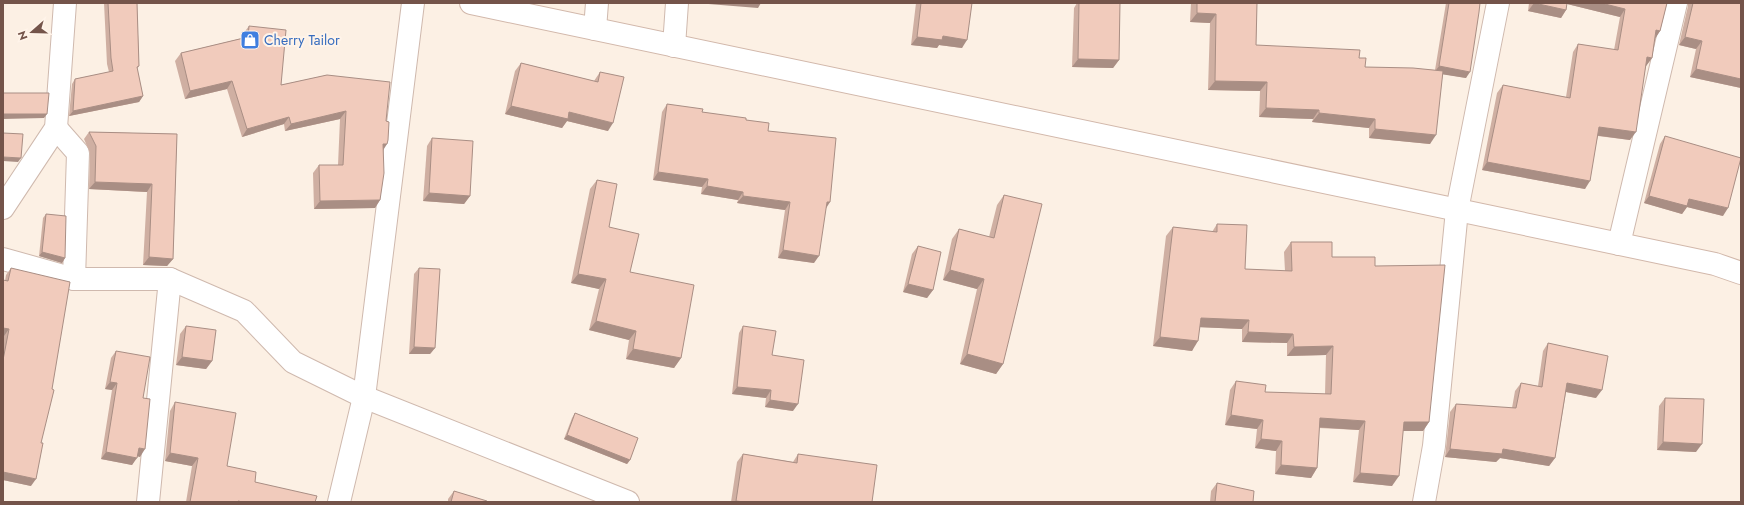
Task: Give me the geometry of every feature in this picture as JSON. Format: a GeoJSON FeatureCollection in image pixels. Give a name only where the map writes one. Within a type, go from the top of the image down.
{"type":"FeatureCollection","features":[{"type":"Feature","properties":{"kind":"street"},"geometry":{"type":"LineString","coordinates":[[3,208],[56,128],[65,3]]}},
{"type":"Feature","properties":{"kind":"street"},"geometry":{"type":"LineString","coordinates":[[339,502],[364,397],[413,3]]}},
{"type":"Feature","properties":{"kind":"street"},"geometry":{"type":"LineString","coordinates":[[471,3],[1714,264],[1741,273]]}},
{"type":"Feature","properties":{"kind":"street"},"geometry":{"type":"LineString","coordinates":[[595,29],[597,3]]}},
{"type":"Feature","properties":{"kind":"street"},"geometry":{"type":"LineString","coordinates":[[674,46],[678,3]]}},
{"type":"Feature","properties":{"kind":"street"},"geometry":{"type":"LineString","coordinates":[[1424,502],[1434,446],[1457,210],[1498,3]]}},
{"type":"Feature","properties":{"kind":"street"},"geometry":{"type":"LineString","coordinates":[[1619,244],[1676,3]]}},
{"type":"Feature","properties":{"kind":"street"},"geometry":{"type":"LineString","coordinates":[[56,128],[78,153],[74,279]]}},
{"type":"Feature","properties":{"kind":"street"},"geometry":{"type":"LineString","coordinates":[[3,259],[74,279],[170,279],[244,311],[293,362],[364,397],[628,502]]}},
{"type":"Feature","properties":{"kind":"street"},"geometry":{"type":"LineString","coordinates":[[148,502],[170,279]]}},
{"type":"Feature","properties":{"kind":"building"},"geometry":{"type":"Polygon","coordinates":[[[108,3],[137,3],[139,66],[137,67],[143,96],[73,111],[75,79],[113,71],[108,3]]]}},
{"type":"Feature","properties":{"kind":"building"},"geometry":{"type":"Polygon","coordinates":[[[921,3],[972,3],[967,40],[943,36],[942,40],[917,37],[921,3]]]}},
{"type":"Feature","properties":{"kind":"building"},"geometry":{"type":"Polygon","coordinates":[[[1079,3],[1120,3],[1119,60],[1078,59],[1079,3]]]}},
{"type":"Feature","properties":{"kind":"building"},"geometry":{"type":"Polygon","coordinates":[[[1197,3],[1257,3],[1256,45],[1360,50],[1359,58],[1366,58],[1365,67],[1413,68],[1443,71],[1436,135],[1375,129],[1375,119],[1319,113],[1319,110],[1266,108],[1267,82],[1215,81],[1216,14],[1197,13],[1197,3]]]}},
{"type":"Feature","properties":{"kind":"building"},"geometry":{"type":"Polygon","coordinates":[[[1449,3],[1480,3],[1470,72],[1439,66],[1449,3]]]}},
{"type":"Feature","properties":{"kind":"building"},"geometry":{"type":"Polygon","coordinates":[[[1534,3],[1567,3],[1566,10],[1534,3]]]}},
{"type":"Feature","properties":{"kind":"building"},"geometry":{"type":"Polygon","coordinates":[[[1601,3],[1667,3],[1660,31],[1656,30],[1652,58],[1647,57],[1636,132],[1599,127],[1590,181],[1487,162],[1503,85],[1570,98],[1578,44],[1618,50],[1625,9],[1601,3]]]}},
{"type":"Feature","properties":{"kind":"building"},"geometry":{"type":"Polygon","coordinates":[[[1693,3],[1741,3],[1741,79],[1696,69],[1702,41],[1685,37],[1693,3]]]}},
{"type":"Feature","properties":{"kind":"building"},"geometry":{"type":"Polygon","coordinates":[[[249,26],[286,30],[281,85],[327,75],[390,82],[386,121],[389,122],[388,140],[387,144],[383,144],[384,173],[380,200],[320,201],[319,165],[343,165],[346,111],[291,124],[289,117],[247,129],[232,81],[190,91],[181,53],[248,37],[249,26]]]}},
{"type":"Feature","properties":{"kind":"building"},"geometry":{"type":"Polygon","coordinates":[[[521,63],[598,82],[600,72],[624,77],[613,123],[569,112],[568,119],[511,106],[521,63]]]}},
{"type":"Feature","properties":{"kind":"building"},"geometry":{"type":"Polygon","coordinates":[[[3,93],[49,93],[47,114],[3,114],[3,93]]]}},
{"type":"Feature","properties":{"kind":"building"},"geometry":{"type":"Polygon","coordinates":[[[667,104],[703,109],[702,112],[746,118],[746,120],[769,123],[768,131],[836,138],[830,202],[827,202],[819,256],[783,250],[790,202],[743,196],[743,192],[707,186],[708,179],[658,172],[667,104]]]}},
{"type":"Feature","properties":{"kind":"building"},"geometry":{"type":"Polygon","coordinates":[[[89,132],[177,134],[173,259],[149,257],[152,184],[95,182],[96,146],[89,132]]]}},
{"type":"Feature","properties":{"kind":"building"},"geometry":{"type":"Polygon","coordinates":[[[3,133],[23,134],[21,158],[3,157],[3,133]]]}},
{"type":"Feature","properties":{"kind":"building"},"geometry":{"type":"Polygon","coordinates":[[[1665,136],[1741,158],[1728,208],[1689,199],[1687,206],[1649,196],[1665,136]]]}},
{"type":"Feature","properties":{"kind":"building"},"geometry":{"type":"Polygon","coordinates":[[[432,138],[473,141],[470,196],[429,193],[432,138]]]}},
{"type":"Feature","properties":{"kind":"building"},"geometry":{"type":"Polygon","coordinates":[[[597,180],[617,184],[609,227],[639,234],[630,272],[694,285],[681,358],[633,349],[636,331],[596,321],[606,279],[578,274],[597,180]]]}},
{"type":"Feature","properties":{"kind":"building"},"geometry":{"type":"Polygon","coordinates":[[[1004,195],[1042,204],[1003,364],[967,354],[984,279],[950,270],[959,229],[994,238],[1004,195]]]}},
{"type":"Feature","properties":{"kind":"building"},"geometry":{"type":"Polygon","coordinates":[[[46,214],[66,216],[65,258],[42,252],[46,214]]]}},
{"type":"Feature","properties":{"kind":"building"},"geometry":{"type":"Polygon","coordinates":[[[1217,224],[1247,225],[1245,269],[1292,271],[1291,242],[1332,242],[1332,257],[1375,257],[1375,266],[1445,265],[1429,422],[1404,422],[1399,476],[1360,473],[1365,421],[1320,418],[1317,468],[1281,465],[1282,441],[1261,439],[1263,420],[1231,415],[1236,381],[1266,385],[1265,392],[1331,394],[1333,346],[1294,347],[1293,334],[1248,332],[1249,320],[1201,318],[1198,341],[1160,337],[1173,227],[1217,232],[1217,224]]]}},
{"type":"Feature","properties":{"kind":"building"},"geometry":{"type":"Polygon","coordinates":[[[918,246],[941,252],[933,290],[908,284],[918,246]]]}},
{"type":"Feature","properties":{"kind":"building"},"geometry":{"type":"Polygon","coordinates":[[[11,268],[70,282],[52,389],[54,390],[41,443],[43,443],[36,479],[3,472],[3,360],[9,329],[3,328],[3,280],[8,281],[11,268]]]}},
{"type":"Feature","properties":{"kind":"building"},"geometry":{"type":"Polygon","coordinates":[[[419,268],[440,269],[435,348],[414,347],[419,268]]]}},
{"type":"Feature","properties":{"kind":"building"},"geometry":{"type":"Polygon","coordinates":[[[186,326],[216,330],[212,361],[182,357],[186,326]]]}},
{"type":"Feature","properties":{"kind":"building"},"geometry":{"type":"Polygon","coordinates":[[[743,326],[776,331],[772,355],[804,360],[798,404],[770,400],[771,390],[737,387],[743,326]]]}},
{"type":"Feature","properties":{"kind":"building"},"geometry":{"type":"Polygon","coordinates":[[[1548,343],[1608,356],[1602,390],[1567,383],[1555,458],[1503,449],[1502,454],[1450,449],[1456,404],[1516,408],[1521,383],[1542,387],[1548,343]]]}},
{"type":"Feature","properties":{"kind":"building"},"geometry":{"type":"Polygon","coordinates":[[[116,351],[150,357],[143,398],[150,399],[145,449],[139,448],[137,458],[106,452],[117,383],[110,382],[116,351]]]}},
{"type":"Feature","properties":{"kind":"building"},"geometry":{"type":"Polygon","coordinates":[[[1665,398],[1704,399],[1702,444],[1663,442],[1665,398]]]}},
{"type":"Feature","properties":{"kind":"building"},"geometry":{"type":"Polygon","coordinates":[[[175,402],[236,413],[227,466],[256,472],[255,482],[317,496],[315,502],[190,502],[198,458],[170,453],[175,402]]]}},
{"type":"Feature","properties":{"kind":"building"},"geometry":{"type":"Polygon","coordinates":[[[575,413],[638,438],[630,460],[567,435],[575,413]]]}},
{"type":"Feature","properties":{"kind":"building"},"geometry":{"type":"Polygon","coordinates":[[[743,454],[797,463],[798,454],[877,465],[872,502],[736,501],[743,454]]]}},
{"type":"Feature","properties":{"kind":"building"},"geometry":{"type":"Polygon","coordinates":[[[1217,483],[1254,491],[1253,502],[1215,502],[1217,483]]]}},
{"type":"Feature","properties":{"kind":"building"},"geometry":{"type":"Polygon","coordinates":[[[454,491],[487,501],[487,502],[451,502],[454,491]]]}},
{"type":"Feature","properties":{"kind":"place","name":"Cherry Tailor"},"geometry":{"type":"Point","coordinates":[250,40]}}]}
